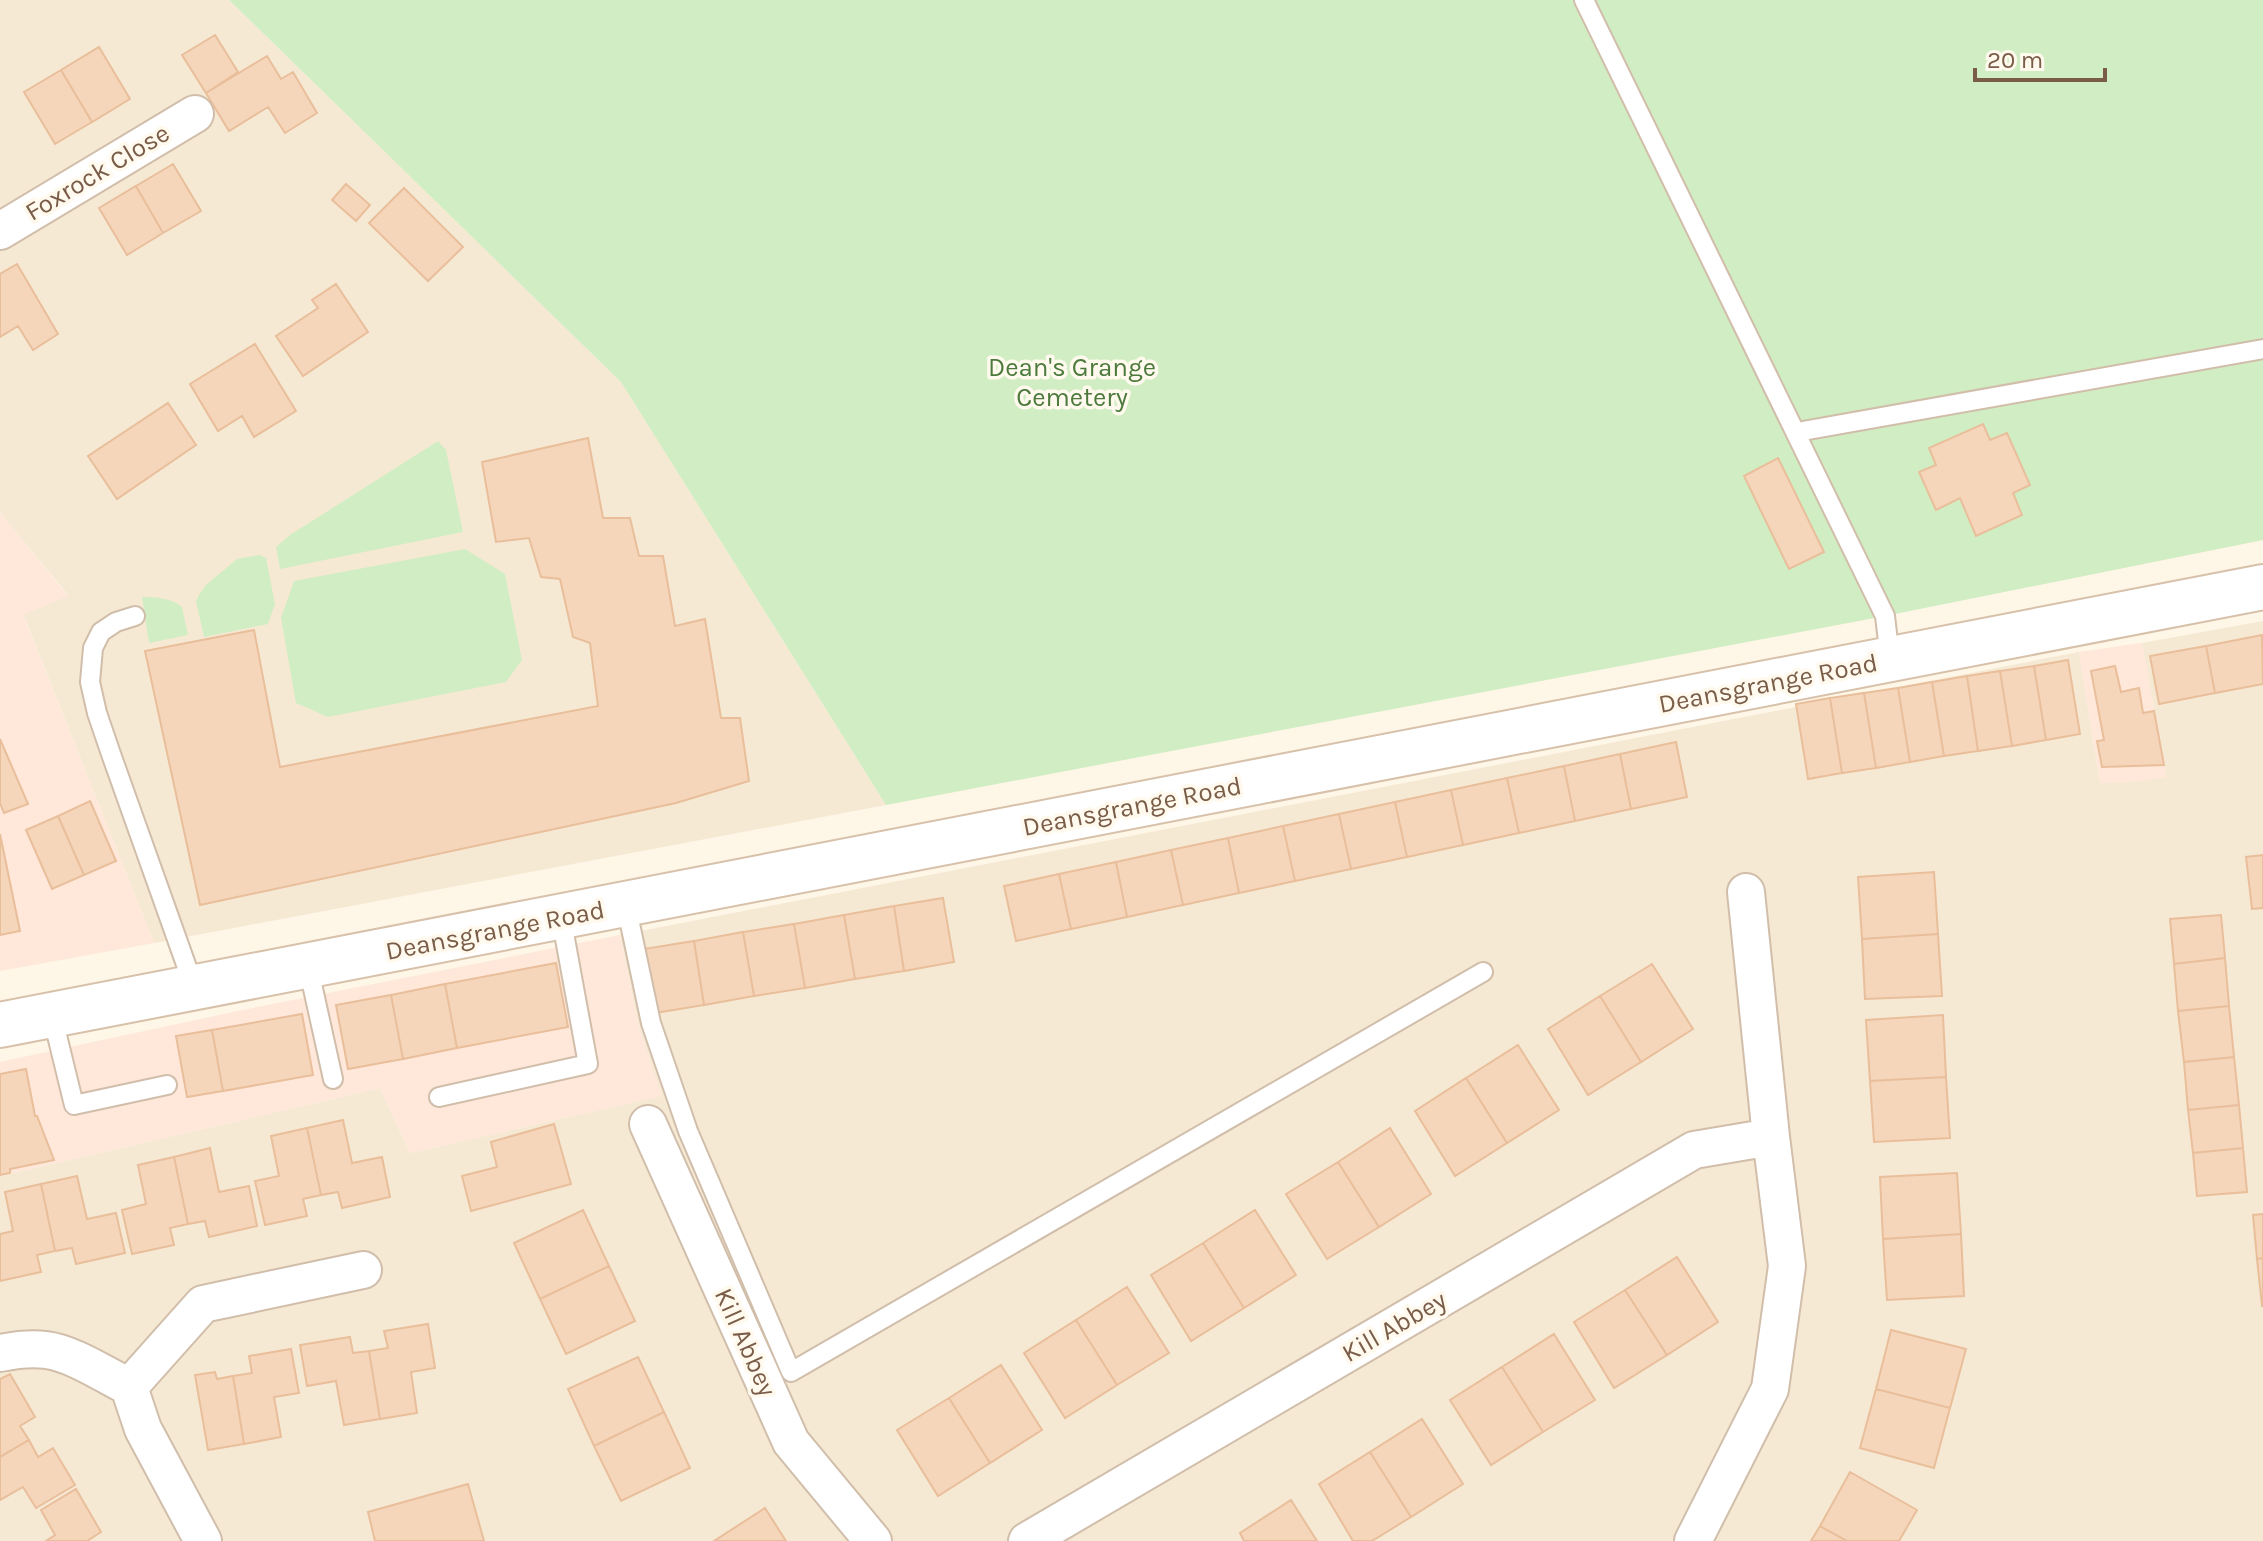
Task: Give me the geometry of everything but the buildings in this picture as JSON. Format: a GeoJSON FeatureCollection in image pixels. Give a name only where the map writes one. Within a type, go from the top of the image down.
{"type":"FeatureCollection","features":[{"type":"Feature","properties":{"kind":"main road","name":"Deansgrange Road"},"geometry":{"type":"LineString","coordinates":[[0,1025],[2263,587]]}},
{"type":"Feature","properties":{"kind":"street","name":"Foxrock Close"},"geometry":{"type":"LineString","coordinates":[[0,231],[195,114]]}},
{"type":"Feature","properties":{"kind":"street"},"geometry":{"type":"LineString","coordinates":[[1693,1541],[1770,1389],[1787,1266],[1746,892]]}},
{"type":"Feature","properties":{"kind":"street","name":"Kill Abbey"},"geometry":{"type":"LineString","coordinates":[[648,1124],[791,1442],[873,1541]]}},
{"type":"Feature","properties":{"kind":"street","name":"Kill Abbey"},"geometry":{"type":"LineString","coordinates":[[1027,1541],[1694,1150],[1771,1137]]}},
{"type":"Feature","properties":{"kind":"street"},"geometry":{"type":"LineString","coordinates":[[129,1387],[203,1304],[363,1270]]}},
{"type":"Feature","properties":{"kind":"street"},"geometry":{"type":"LineString","coordinates":[[0,1353],[47,1350],[129,1387],[143,1429],[203,1541]]}},
{"type":"Feature","properties":{"kind":"lane"},"geometry":{"type":"LineString","coordinates":[[1584,0],[1885,616],[1890,659]]}},
{"type":"Feature","properties":{"kind":"lane"},"geometry":{"type":"LineString","coordinates":[[1797,432],[2263,349]]}},
{"type":"Feature","properties":{"kind":"lane"},"geometry":{"type":"LineString","coordinates":[[135,616],[116,622],[101,632],[93,648],[90,682],[97,713],[194,987]]}},
{"type":"Feature","properties":{"kind":"lane"},"geometry":{"type":"LineString","coordinates":[[626,905],[651,1023],[688,1131],[791,1372],[1483,972]]}},
{"type":"Feature","properties":{"kind":"lane"},"geometry":{"type":"LineString","coordinates":[[439,1097],[588,1064],[561,917]]}},
{"type":"Feature","properties":{"kind":"lane"},"geometry":{"type":"LineString","coordinates":[[308,966],[333,1079]]}},
{"type":"Feature","properties":{"kind":"lane"},"geometry":{"type":"LineString","coordinates":[[52,1015],[74,1105],[167,1085]]}},
{"type":"Feature","properties":{"kind":"shaded area"},"geometry":{"type":"Polygon","coordinates":[[[0,0],[229,0],[621,382],[886,805],[154,943],[23,614],[68,595],[0,513],[0,0]]]}},
{"type":"Feature","properties":{"kind":"shaded area"},"geometry":{"type":"Polygon","coordinates":[[[0,513],[68,596],[23,615],[154,943],[0,971],[0,513]]]}},
{"type":"Feature","properties":{"kind":"shaded area"},"geometry":{"type":"Polygon","coordinates":[[[2263,621],[2263,1541],[0,1541],[0,1176],[380,1088],[410,1153],[661,1096],[639,1028],[620,935],[2079,652],[2100,783],[2166,777],[2142,643],[2263,621]]]}},
{"type":"Feature","properties":{"kind":"shaded area"},"geometry":{"type":"Polygon","coordinates":[[[2142,643],[2166,777],[2100,783],[2079,652],[2142,643]]]}},
{"type":"Feature","properties":{"kind":"shaded area"},"geometry":{"type":"Polygon","coordinates":[[[620,935],[639,1028],[662,1096],[410,1153],[380,1088],[0,1176],[0,1062],[620,935]]]}},
{"type":"Feature","properties":{"kind":"green space","name":"Dean's Grange Cemetery"},"geometry":{"type":"Polygon","coordinates":[[[229,0],[2263,0],[2263,540],[1885,616],[886,805],[621,382],[229,0]]]}},
{"type":"Feature","properties":{"kind":"green space"},"geometry":{"type":"Polygon","coordinates":[[[438,441],[446,450],[463,532],[280,569],[276,547],[290,535],[438,441]]]}},
{"type":"Feature","properties":{"kind":"green space"},"geometry":{"type":"Polygon","coordinates":[[[465,549],[505,574],[522,660],[506,682],[328,717],[296,703],[281,618],[294,581],[465,549]]]}},
{"type":"Feature","properties":{"kind":"green space"},"geometry":{"type":"Polygon","coordinates":[[[259,555],[266,558],[275,604],[268,624],[204,637],[196,601],[200,593],[237,559],[259,555]]]}},
{"type":"Feature","properties":{"kind":"green space"},"geometry":{"type":"Polygon","coordinates":[[[142,597],[169,600],[182,607],[188,635],[149,643],[142,597]]]}}]}
